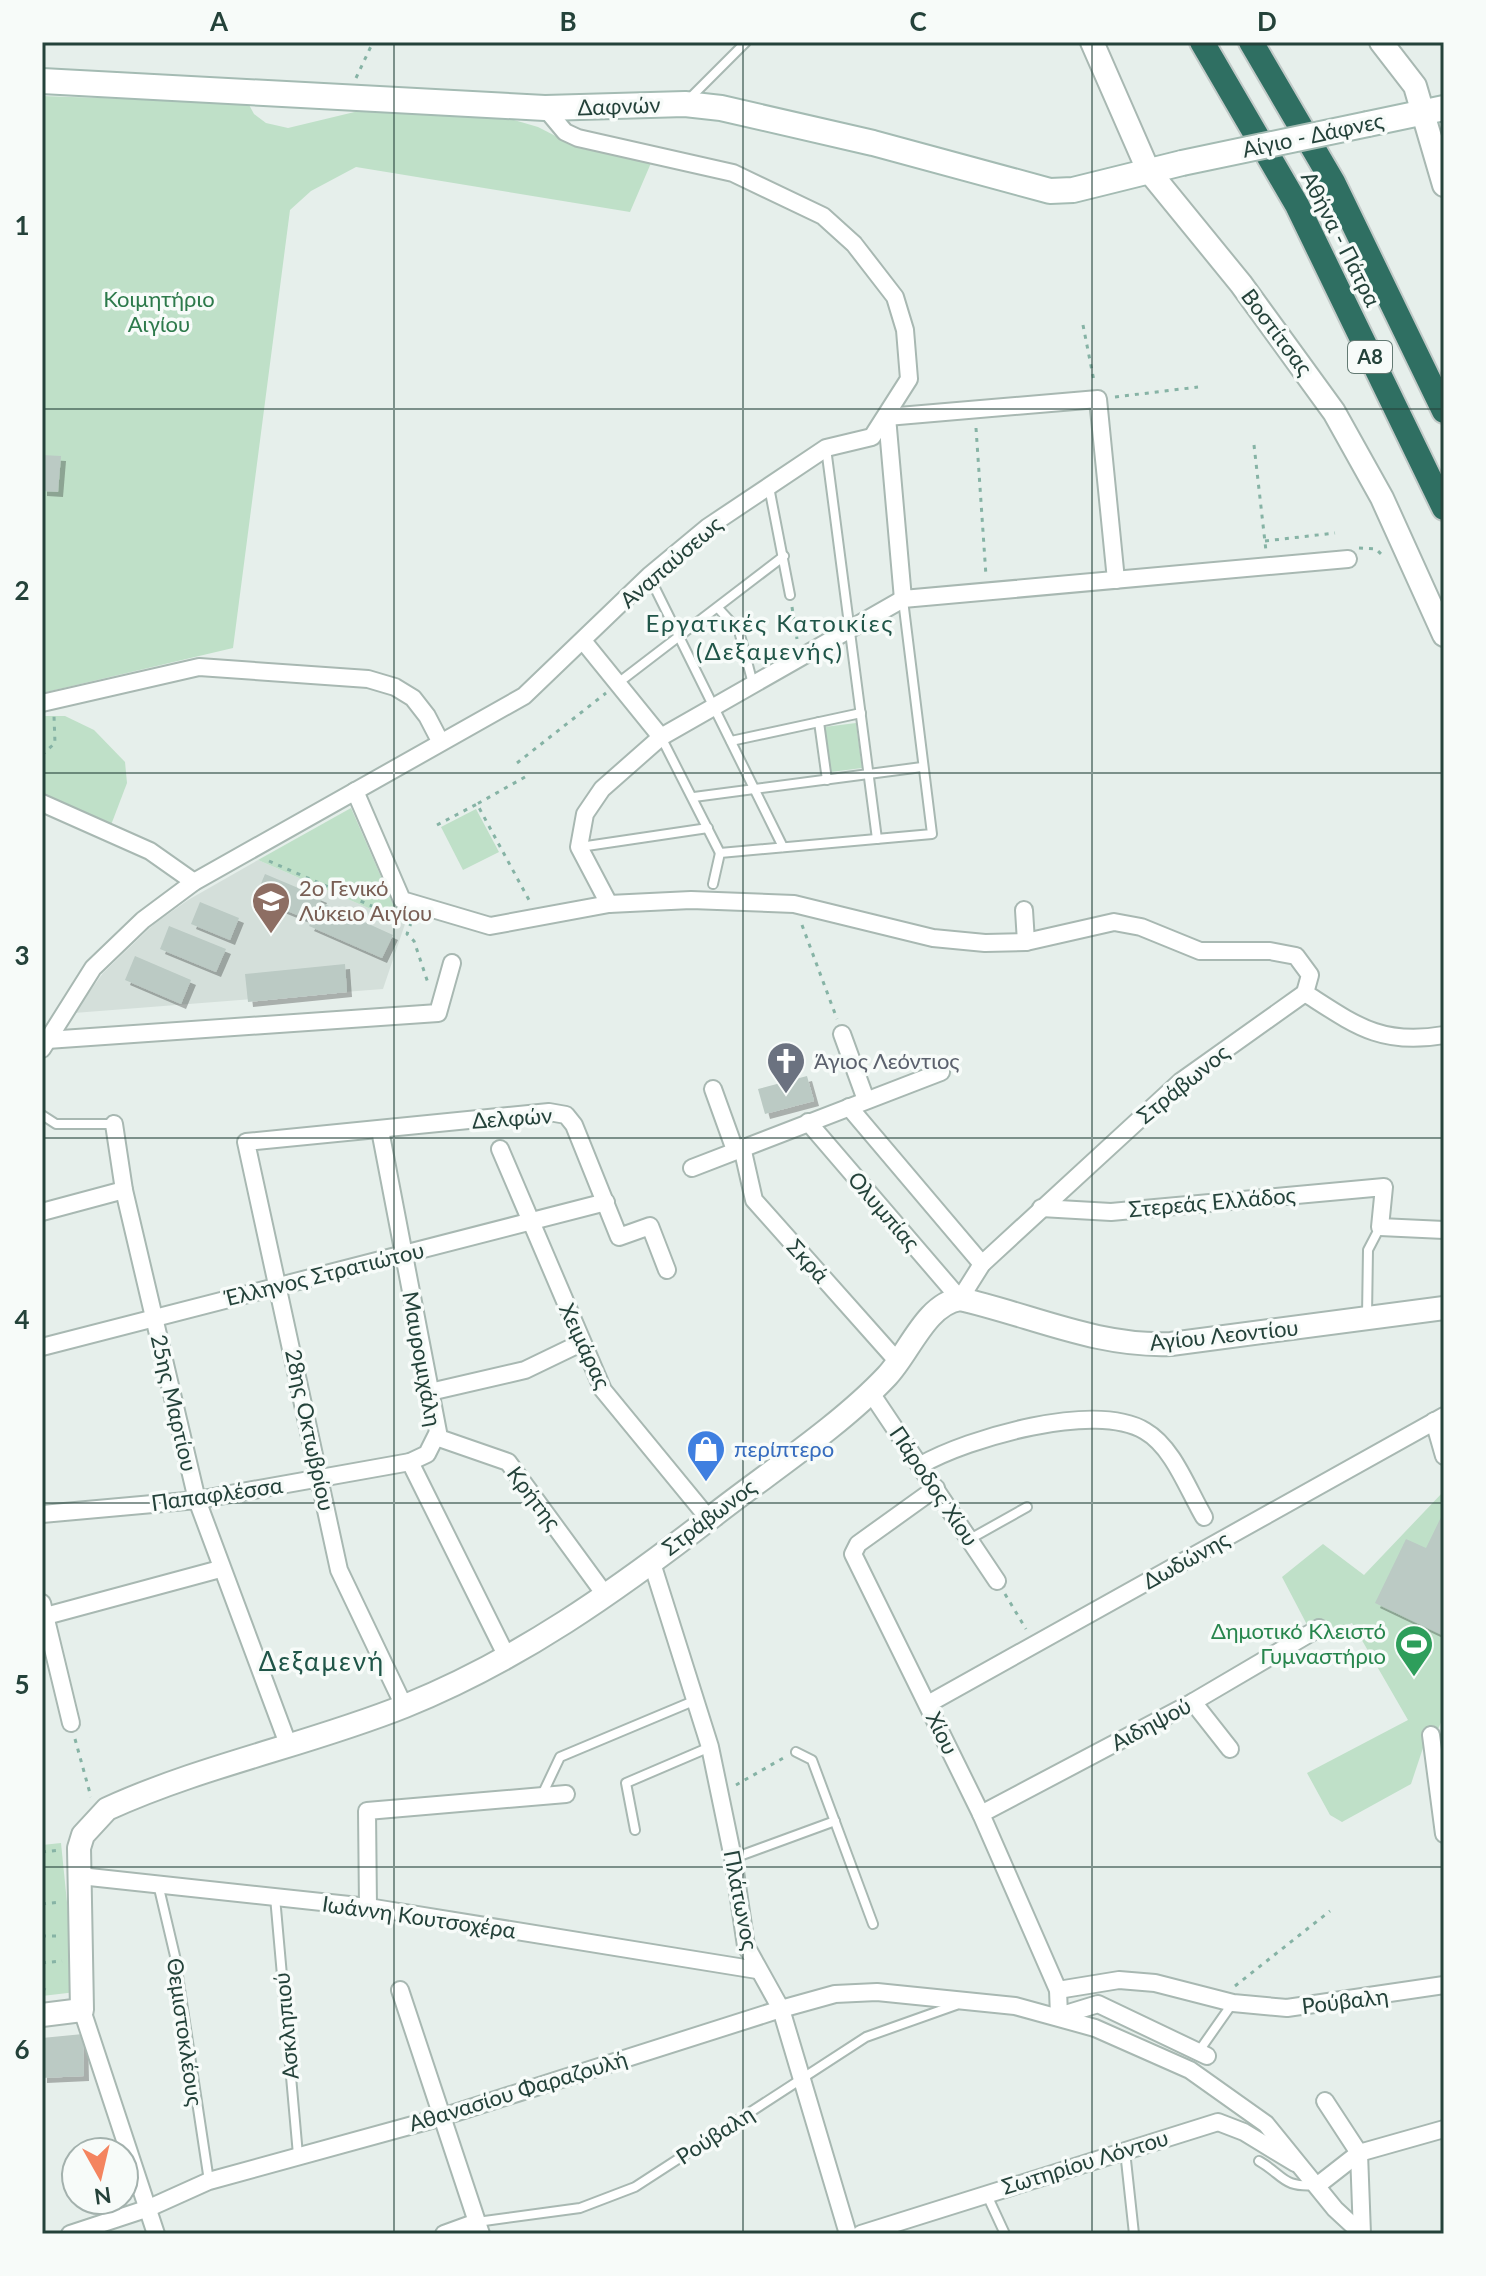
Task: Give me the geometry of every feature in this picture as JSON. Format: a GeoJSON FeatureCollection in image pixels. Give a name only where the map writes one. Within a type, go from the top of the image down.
{"type":"FeatureCollection","features":[{"type":"Feature","properties":{"kind":"highway","name":"Αθήνα - Πάτρα"},"geometry":{"type":"LineString","coordinates":[[1202,42],[1297,205],[1444,508]]}},
{"type":"Feature","properties":{"kind":"highway","name":"Αθήνα - Πάτρα"},"geometry":{"type":"LineString","coordinates":[[1251,42],[1333,182],[1444,411]]}},
{"type":"Feature","properties":{"kind":"main road","name":"Δαφνών"},"geometry":{"type":"LineString","coordinates":[[42,81],[545,108],[685,104],[779,120],[1043,190],[1073,190],[1182,163]]}},
{"type":"Feature","properties":{"kind":"main road","name":"Αίγιο - Δάφνες"},"geometry":{"type":"LineString","coordinates":[[1182,163],[1434,110]]}},
{"type":"Feature","properties":{"kind":"street","name":"Βοστίτσας"},"geometry":{"type":"LineString","coordinates":[[1092,42],[1148,170],[1208,242],[1317,387],[1382,498],[1444,635]]}},
{"type":"Feature","properties":{"kind":"street"},"geometry":{"type":"LineString","coordinates":[[1381,42],[1434,110],[1444,185]]}},
{"type":"Feature","properties":{"kind":"street","name":"Αναπαύσεως"},"geometry":{"type":"LineString","coordinates":[[44,1044],[93,968],[143,920],[194,882],[524,696],[584,642],[649,576],[708,527],[826,448],[872,437],[909,379],[903,318],[895,297],[840,230],[823,216],[733,173],[578,138],[565,132],[545,108]]}},
{"type":"Feature","properties":{"kind":"street"},"geometry":{"type":"LineString","coordinates":[[903,599],[887,417],[975,409],[1098,399],[1116,580]]}},
{"type":"Feature","properties":{"kind":"street"},"geometry":{"type":"LineString","coordinates":[[609,904],[579,847],[585,814],[602,789],[661,737],[903,599],[1267,567],[1348,553]]}},
{"type":"Feature","properties":{"kind":"street"},"geometry":{"type":"LineString","coordinates":[[584,642],[661,737]]}},
{"type":"Feature","properties":{"kind":"street"},"geometry":{"type":"LineString","coordinates":[[47,702],[199,667],[368,679],[395,687],[413,698],[440,741]]}},
{"type":"Feature","properties":{"kind":"street"},"geometry":{"type":"LineString","coordinates":[[355,791],[402,900],[490,926],[609,904],[691,900],[794,904],[933,938],[985,943],[1026,942],[1114,922],[1141,927],[1182,946],[1209,953],[1283,952],[1296,956],[1310,975],[1305,993],[1356,1025],[1383,1037],[1408,1039],[1444,1035]]}},
{"type":"Feature","properties":{"kind":"street"},"geometry":{"type":"LineString","coordinates":[[42,803],[150,851],[194,882]]}},
{"type":"Feature","properties":{"kind":"street"},"geometry":{"type":"LineString","coordinates":[[1024,910],[1026,942]]}},
{"type":"Feature","properties":{"kind":"street"},"geometry":{"type":"LineString","coordinates":[[44,1044],[438,1013],[452,963]]}},
{"type":"Feature","properties":{"kind":"street","name":"Στράβωνος"},"geometry":{"type":"LineString","coordinates":[[97,1818],[107,1809],[137,1796],[404,1706],[508,1659],[606,1596],[871,1393],[899,1363],[937,1309],[960,1299],[982,1264],[1041,1208],[1180,1082],[1305,993]]}},
{"type":"Feature","properties":{"kind":"street"},"geometry":{"type":"LineString","coordinates":[[842,1034],[866,1100]]}},
{"type":"Feature","properties":{"kind":"street"},"geometry":{"type":"LineString","coordinates":[[692,1168],[941,1072]]}},
{"type":"Feature","properties":{"kind":"street","name":"Σκρά"},"geometry":{"type":"LineString","coordinates":[[713,1089],[738,1148],[754,1200],[899,1363]]}},
{"type":"Feature","properties":{"kind":"street"},"geometry":{"type":"LineString","coordinates":[[849,1107],[982,1264]]}},
{"type":"Feature","properties":{"kind":"street","name":"Δελφών"},"geometry":{"type":"LineString","coordinates":[[246,1142],[549,1112],[566,1115],[574,1125],[619,1237],[650,1226],[667,1270]]}},
{"type":"Feature","properties":{"kind":"street","name":"Ολυμπίας"},"geometry":{"type":"LineString","coordinates":[[808,1122],[960,1299]]}},
{"type":"Feature","properties":{"kind":"street","name":"25ης Μαρτίου"},"geometry":{"type":"LineString","coordinates":[[114,1124],[124,1190],[197,1500],[220,1569],[288,1744]]}},
{"type":"Feature","properties":{"kind":"street","name":"Μαυρομιχάλη"},"geometry":{"type":"LineString","coordinates":[[380,1130],[430,1392],[435,1442]]}},
{"type":"Feature","properties":{"kind":"street","name":"28ης Οκτωβρίου"},"geometry":{"type":"LineString","coordinates":[[246,1142],[339,1570],[404,1706]]}},
{"type":"Feature","properties":{"kind":"street","name":"Χειμάρας"},"geometry":{"type":"LineString","coordinates":[[500,1149],[603,1390],[709,1519]]}},
{"type":"Feature","properties":{"kind":"street","name":"Στερεάς Ελλάδος"},"geometry":{"type":"LineString","coordinates":[[1041,1208],[1111,1212],[1384,1187],[1380,1227]]}},
{"type":"Feature","properties":{"kind":"street"},"geometry":{"type":"LineString","coordinates":[[42,1212],[124,1190]]}},
{"type":"Feature","properties":{"kind":"street","name":"Έλληνος Στρατιώτου"},"geometry":{"type":"LineString","coordinates":[[42,1347],[606,1202]]}},
{"type":"Feature","properties":{"kind":"street"},"geometry":{"type":"LineString","coordinates":[[1380,1227],[1444,1230]]}},
{"type":"Feature","properties":{"kind":"street","name":"Αγίου Λεοντίου"},"geometry":{"type":"LineString","coordinates":[[960,1299],[1104,1339],[1138,1345],[1171,1344],[1444,1308]]}},
{"type":"Feature","properties":{"kind":"street"},"geometry":{"type":"LineString","coordinates":[[430,1392],[525,1370],[581,1343]]}},
{"type":"Feature","properties":{"kind":"street","name":"Πάροδος Χίου"},"geometry":{"type":"LineString","coordinates":[[871,1393],[997,1581]]}},
{"type":"Feature","properties":{"kind":"street"},"geometry":{"type":"LineString","coordinates":[[1439,1419],[1444,1456]]}},
{"type":"Feature","properties":{"kind":"street","name":"Δωδώνης"},"geometry":{"type":"LineString","coordinates":[[928,1704],[1439,1419]]}},
{"type":"Feature","properties":{"kind":"street"},"geometry":{"type":"LineString","coordinates":[[921,1465],[952,1448],[1004,1433],[1087,1421],[1117,1421],[1146,1431],[1161,1445],[1204,1517]]}},
{"type":"Feature","properties":{"kind":"street","name":"Παπαφλέσσα"},"geometry":{"type":"LineString","coordinates":[[42,1514],[197,1500],[410,1462],[435,1442]]}},
{"type":"Feature","properties":{"kind":"street","name":"Κρήτης"},"geometry":{"type":"LineString","coordinates":[[435,1442],[508,1462],[606,1596]]}},
{"type":"Feature","properties":{"kind":"street"},"geometry":{"type":"LineString","coordinates":[[410,1462],[508,1659]]}},
{"type":"Feature","properties":{"kind":"street","name":"Χίου"},"geometry":{"type":"LineString","coordinates":[[936,1488],[858,1544],[853,1554],[981,1814],[1058,1990],[1059,2016]]}},
{"type":"Feature","properties":{"kind":"street","name":"Πλάτωνος"},"geometry":{"type":"LineString","coordinates":[[651,1560],[710,1747],[733,1858],[746,1946],[781,2009],[848,2234]]}},
{"type":"Feature","properties":{"kind":"street"},"geometry":{"type":"LineString","coordinates":[[71,1723],[43,1612],[220,1569]]}},
{"type":"Feature","properties":{"kind":"street","name":"Αιδηψού"},"geometry":{"type":"LineString","coordinates":[[981,1814],[1193,1702],[1319,1628]]}},
{"type":"Feature","properties":{"kind":"street"},"geometry":{"type":"LineString","coordinates":[[1193,1702],[1230,1749]]}},
{"type":"Feature","properties":{"kind":"street"},"geometry":{"type":"LineString","coordinates":[[1431,1735],[1444,1834]]}},
{"type":"Feature","properties":{"kind":"street"},"geometry":{"type":"LineString","coordinates":[[368,1907],[367,1811],[566,1794]]}},
{"type":"Feature","properties":{"kind":"street"},"geometry":{"type":"LineString","coordinates":[[97,1818],[83,1835],[79,1848],[82,2010],[156,2234]]}},
{"type":"Feature","properties":{"kind":"street","name":"Ιωάννη Κουτσοχέρα"},"geometry":{"type":"LineString","coordinates":[[80,1876],[368,1907],[757,1970]]}},
{"type":"Feature","properties":{"kind":"street","name":"Ρούβαλη"},"geometry":{"type":"LineString","coordinates":[[1058,1990],[1119,1980],[1155,1983],[1227,2002],[1287,2008],[1326,2005],[1444,1985]]}},
{"type":"Feature","properties":{"kind":"street"},"geometry":{"type":"LineString","coordinates":[[400,1990],[479,2228]]}},
{"type":"Feature","properties":{"kind":"street","name":"Αθανασίου Φαραζουλή"},"geometry":{"type":"LineString","coordinates":[[70,2234],[149,2208],[209,2181],[442,2117],[781,2009],[849,1992],[972,2000],[1059,2016],[1127,2041],[1190,2070],[1266,2124],[1335,2209]]}},
{"type":"Feature","properties":{"kind":"street"},"geometry":{"type":"LineString","coordinates":[[1059,2016],[1098,2004],[1202,2054]]}},
{"type":"Feature","properties":{"kind":"street"},"geometry":{"type":"LineString","coordinates":[[42,2015],[82,2010]]}},
{"type":"Feature","properties":{"kind":"street"},"geometry":{"type":"LineString","coordinates":[[1325,2101],[1359,2153],[1362,2234]]}},
{"type":"Feature","properties":{"kind":"street","name":"Σωτηρίου Λόντου"},"geometry":{"type":"LineString","coordinates":[[861,2234],[1207,2124],[1227,2123],[1303,2168]]}},
{"type":"Feature","properties":{"kind":"street"},"geometry":{"type":"LineString","coordinates":[[1318,2185],[1359,2153],[1444,2129]]}},
{"type":"Feature","properties":{"kind":"street"},"geometry":{"type":"LineString","coordinates":[[1335,2209],[1362,2234]]}},
{"type":"Feature","properties":{"kind":"street"},"geometry":{"type":"LineString","coordinates":[[1335,2209],[1341,2234]]}},
{"type":"Feature","properties":{"kind":"street","name":"Ρούβαλη"},"geometry":{"type":"LineString","coordinates":[[444,2234],[479,2228]]}},
{"type":"Feature","properties":{"kind":"lane"},"geometry":{"type":"LineString","coordinates":[[685,104],[695,89],[746,42]]}},
{"type":"Feature","properties":{"kind":"lane"},"geometry":{"type":"LineString","coordinates":[[826,448],[877,839]]}},
{"type":"Feature","properties":{"kind":"lane"},"geometry":{"type":"LineString","coordinates":[[769,486],[790,595]]}},
{"type":"Feature","properties":{"kind":"lane"},"geometry":{"type":"LineString","coordinates":[[618,683],[784,556]]}},
{"type":"Feature","properties":{"kind":"lane"},"geometry":{"type":"LineString","coordinates":[[649,576],[783,847]]}},
{"type":"Feature","properties":{"kind":"lane"},"geometry":{"type":"LineString","coordinates":[[720,853],[932,834],[903,599]]}},
{"type":"Feature","properties":{"kind":"lane"},"geometry":{"type":"LineString","coordinates":[[718,608],[739,631],[753,685]]}},
{"type":"Feature","properties":{"kind":"lane"},"geometry":{"type":"LineString","coordinates":[[731,741],[861,713]]}},
{"type":"Feature","properties":{"kind":"lane"},"geometry":{"type":"LineString","coordinates":[[819,722],[827,780]]}},
{"type":"Feature","properties":{"kind":"lane"},"geometry":{"type":"LineString","coordinates":[[661,737],[720,853],[713,884]]}},
{"type":"Feature","properties":{"kind":"lane"},"geometry":{"type":"LineString","coordinates":[[694,797],[922,767]]}},
{"type":"Feature","properties":{"kind":"lane"},"geometry":{"type":"LineString","coordinates":[[579,847],[708,828]]}},
{"type":"Feature","properties":{"kind":"lane","name":"25ης Μαρτίου"},"geometry":{"type":"LineString","coordinates":[[42,1115],[56,1124],[114,1124]]}},
{"type":"Feature","properties":{"kind":"lane"},"geometry":{"type":"LineString","coordinates":[[1367,1317],[1368,1250],[1380,1227]]}},
{"type":"Feature","properties":{"kind":"lane"},"geometry":{"type":"LineString","coordinates":[[970,1539],[1027,1507]]}},
{"type":"Feature","properties":{"kind":"lane"},"geometry":{"type":"LineString","coordinates":[[541,1796],[560,1757],[697,1700]]}},
{"type":"Feature","properties":{"kind":"lane"},"geometry":{"type":"LineString","coordinates":[[635,1830],[626,1783],[710,1747]]}},
{"type":"Feature","properties":{"kind":"lane"},"geometry":{"type":"LineString","coordinates":[[796,1752],[812,1760],[873,1924]]}},
{"type":"Feature","properties":{"kind":"lane"},"geometry":{"type":"LineString","coordinates":[[733,1858],[835,1821]]}},
{"type":"Feature","properties":{"kind":"lane","name":"Θεμιστοκλέους"},"geometry":{"type":"LineString","coordinates":[[158,1884],[175,1956],[209,2181]]}},
{"type":"Feature","properties":{"kind":"lane","name":"Ασκληπιού"},"geometry":{"type":"LineString","coordinates":[[275,1897],[298,2155]]}},
{"type":"Feature","properties":{"kind":"lane","name":"Ρούβαλη"},"geometry":{"type":"LineString","coordinates":[[479,2228],[580,2208],[635,2187],[876,2031],[972,2000]]}},
{"type":"Feature","properties":{"kind":"lane"},"geometry":{"type":"LineString","coordinates":[[1202,2054],[1227,2002]]}},
{"type":"Feature","properties":{"kind":"lane"},"geometry":{"type":"LineString","coordinates":[[1125,2149],[1134,2234]]}},
{"type":"Feature","properties":{"kind":"lane"},"geometry":{"type":"LineString","coordinates":[[1259,2161],[1284,2182],[1296,2187],[1318,2185]]}},
{"type":"Feature","properties":{"kind":"lane"},"geometry":{"type":"LineString","coordinates":[[986,2192],[1005,2234]]}},
{"type":"Feature","properties":{"kind":"path"},"geometry":{"type":"LineString","coordinates":[[348,96],[373,42]]}},
{"type":"Feature","properties":{"kind":"path"},"geometry":{"type":"LineString","coordinates":[[1083,325],[1098,399],[1198,387]]}},
{"type":"Feature","properties":{"kind":"path"},"geometry":{"type":"LineString","coordinates":[[975,409],[987,592]]}},
{"type":"Feature","properties":{"kind":"path"},"geometry":{"type":"LineString","coordinates":[[1254,445],[1267,567]]}},
{"type":"Feature","properties":{"kind":"path"},"geometry":{"type":"LineString","coordinates":[[1265,541],[1335,533]]}},
{"type":"Feature","properties":{"kind":"path"},"geometry":{"type":"LineString","coordinates":[[1348,553],[1376,549],[1401,573],[1418,572]]}},
{"type":"Feature","properties":{"kind":"path"},"geometry":{"type":"LineString","coordinates":[[790,595],[800,658]]}},
{"type":"Feature","properties":{"kind":"path"},"geometry":{"type":"LineString","coordinates":[[517,763],[618,683]]}},
{"type":"Feature","properties":{"kind":"path"},"geometry":{"type":"LineString","coordinates":[[42,755],[55,743],[47,702]]}},
{"type":"Feature","properties":{"kind":"path"},"geometry":{"type":"LineString","coordinates":[[437,825],[525,777]]}},
{"type":"Feature","properties":{"kind":"path"},"geometry":{"type":"LineString","coordinates":[[477,804],[539,917]]}},
{"type":"Feature","properties":{"kind":"path"},"geometry":{"type":"LineString","coordinates":[[247,853],[411,923],[407,934],[414,941],[438,1013]]}},
{"type":"Feature","properties":{"kind":"path"},"geometry":{"type":"LineString","coordinates":[[802,928],[842,1034]]}},
{"type":"Feature","properties":{"kind":"path"},"geometry":{"type":"LineString","coordinates":[[997,1581],[1035,1643]]}},
{"type":"Feature","properties":{"kind":"path"},"geometry":{"type":"LineString","coordinates":[[71,1723],[97,1818]]}},
{"type":"Feature","properties":{"kind":"path"},"geometry":{"type":"LineString","coordinates":[[721,1793],[796,1752]]}},
{"type":"Feature","properties":{"kind":"path"},"geometry":{"type":"LineString","coordinates":[[1227,2002],[1330,1911]]}},
{"type":"Feature","properties":{"kind":"path"},"geometry":{"type":"LineString","coordinates":[[42,1936],[62,1936]]}},
{"type":"Feature","properties":{"kind":"path"},"geometry":{"type":"LineString","coordinates":[[42,1963],[74,1960]]}},
{"type":"Feature","properties":{"kind":"shaded area","name":"2ο Γενικό Λύκειο Αιγίου"},"geometry":{"type":"Polygon","coordinates":[[[258,860],[405,924],[383,989],[74,1013],[103,973],[154,924],[188,900],[258,860]]]}},
{"type":"Feature","properties":{"kind":"green space","name":"Κοιμητήριο Αιγίου"},"geometry":{"type":"Polygon","coordinates":[[[42,96],[248,103],[254,114],[266,123],[288,128],[367,109],[514,120],[538,127],[579,148],[651,163],[630,212],[356,167],[311,191],[290,210],[233,648],[42,693],[42,96]]]}},
{"type":"Feature","properties":{"kind":"green space"},"geometry":{"type":"Polygon","coordinates":[[[42,716],[65,716],[94,730],[125,762],[127,783],[111,825],[92,834],[42,812],[42,716]]]}},
{"type":"Feature","properties":{"kind":"green space"},"geometry":{"type":"Polygon","coordinates":[[[856,723],[862,768],[831,772],[824,727],[856,723]]]}},
{"type":"Feature","properties":{"kind":"green space"},"geometry":{"type":"Polygon","coordinates":[[[351,808],[393,904],[409,912],[405,924],[258,860],[351,808]]]}},
{"type":"Feature","properties":{"kind":"green space"},"geometry":{"type":"Polygon","coordinates":[[[476,809],[499,852],[463,870],[441,827],[476,809]]]}},
{"type":"Feature","properties":{"kind":"green space","name":"Δημοτικό Κλειστό Γυμναστήριο"},"geometry":{"type":"Polygon","coordinates":[[[1444,1491],[1444,1715],[1435,1737],[1426,1739],[1411,1784],[1342,1822],[1330,1815],[1307,1773],[1408,1720],[1352,1623],[1315,1640],[1282,1577],[1323,1544],[1364,1575],[1444,1491]]]}},
{"type":"Feature","properties":{"kind":"green space"},"geometry":{"type":"Polygon","coordinates":[[[61,1843],[76,1992],[42,1996],[42,1845],[61,1843]]]}},
{"type":"Feature","properties":{"kind":"building"},"geometry":{"type":"Polygon","coordinates":[[[42,455],[61,456],[58,492],[42,491],[42,455]]]}},
{"type":"Feature","properties":{"kind":"building"},"geometry":{"type":"Polygon","coordinates":[[[265,874],[322,898],[320,902],[393,935],[382,958],[309,926],[312,921],[255,898],[265,874]]]}},
{"type":"Feature","properties":{"kind":"building"},"geometry":{"type":"Polygon","coordinates":[[[200,902],[239,918],[230,940],[191,924],[200,902]]]}},
{"type":"Feature","properties":{"kind":"building"},"geometry":{"type":"Polygon","coordinates":[[[169,926],[226,949],[216,972],[160,949],[169,926]]]}},
{"type":"Feature","properties":{"kind":"building"},"geometry":{"type":"Polygon","coordinates":[[[135,956],[191,980],[181,1004],[125,980],[135,956]]]}},
{"type":"Feature","properties":{"kind":"building"},"geometry":{"type":"Polygon","coordinates":[[[345,964],[347,992],[248,1002],[245,974],[345,964]]]}},
{"type":"Feature","properties":{"kind":"building","name":"Άγιος Λεόντιος"},"geometry":{"type":"Polygon","coordinates":[[[807,1076],[814,1101],[765,1114],[758,1089],[807,1076]]]}},
{"type":"Feature","properties":{"kind":"building"},"geometry":{"type":"Polygon","coordinates":[[[1444,1511],[1444,1636],[1375,1603],[1406,1539],[1426,1548],[1444,1511]]]}},
{"type":"Feature","properties":{"kind":"building"},"geometry":{"type":"Polygon","coordinates":[[[83,2034],[84,2076],[42,2078],[42,2038],[83,2034]]]}},
{"type":"Feature","properties":{"kind":"place","name":"2ο Γενικό Λύκειο Αιγίου"},"geometry":{"type":"Point","coordinates":[271,935]}},
{"type":"Feature","properties":{"kind":"place","name":"Άγιος Λεόντιος"},"geometry":{"type":"Point","coordinates":[786,1095]}},
{"type":"Feature","properties":{"kind":"place","name":"περίπτερο"},"geometry":{"type":"Point","coordinates":[706,1483]}},
{"type":"Feature","properties":{"kind":"place","name":"Δημοτικό Κλειστό Γυμναστήριο"},"geometry":{"type":"Point","coordinates":[1414,1678]}},
{"type":"Feature","properties":{"kind":"district","name":"Εργατικές Κατοικίες (Δεξαμενής)"},"geometry":{"type":"Point","coordinates":[770,638]}},
{"type":"Feature","properties":{"kind":"district","name":"Δεξαμενή"},"geometry":{"type":"Point","coordinates":[322,1662]}}]}
